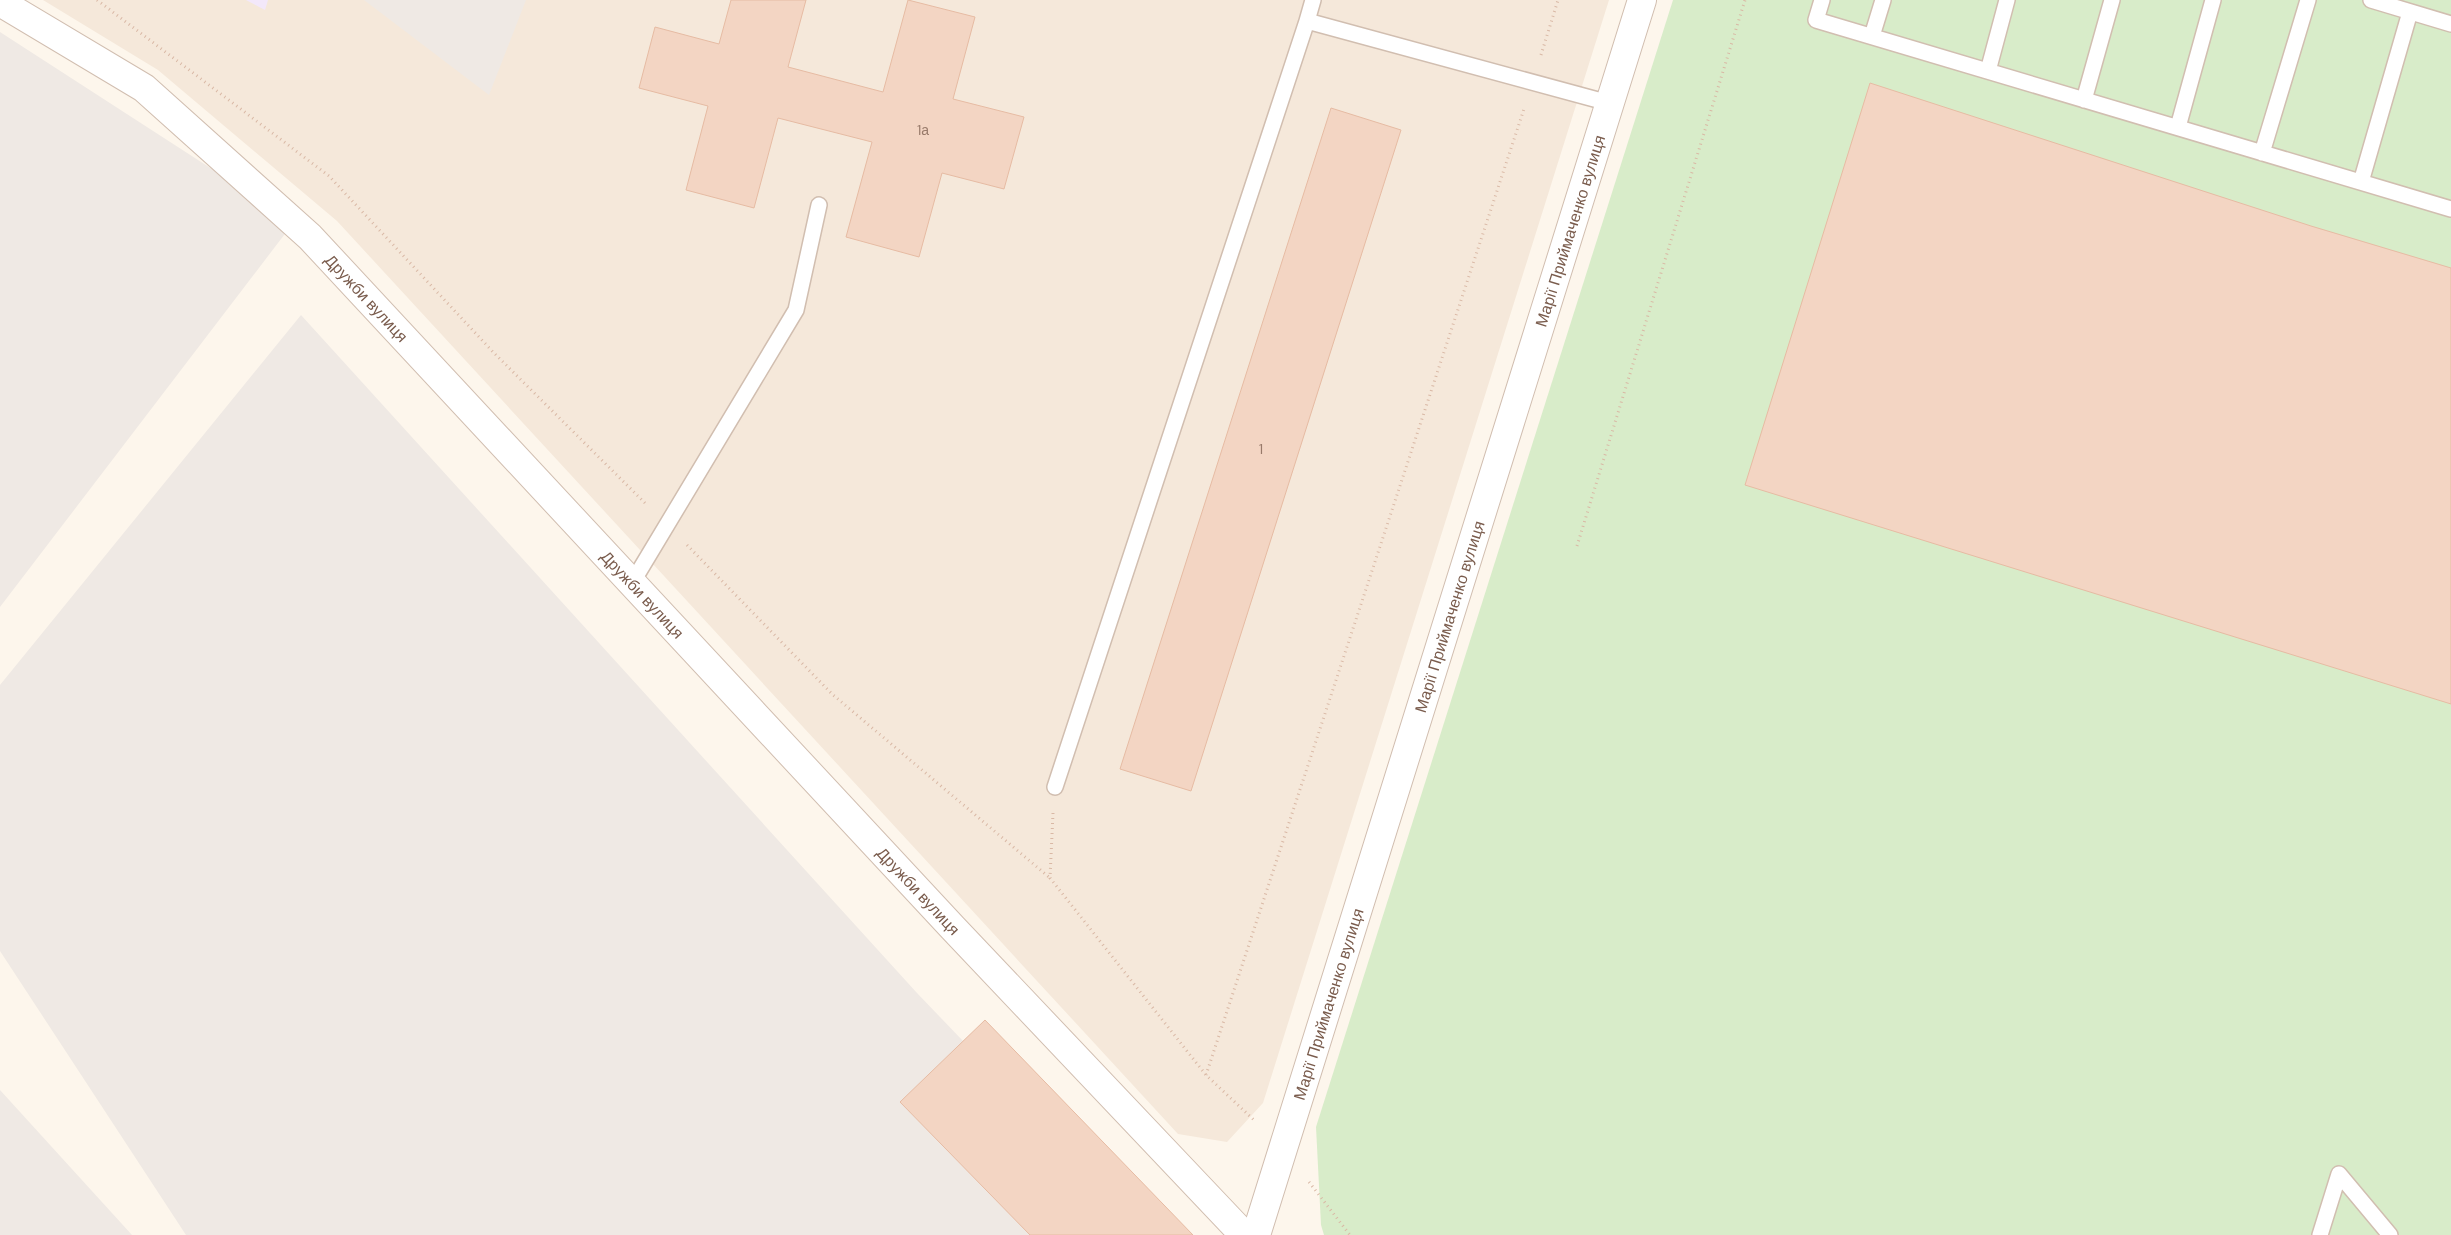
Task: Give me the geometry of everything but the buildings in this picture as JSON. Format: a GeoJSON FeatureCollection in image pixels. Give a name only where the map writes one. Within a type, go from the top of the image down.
{"type":"FeatureCollection","features":[{"type":"Feature","properties":{"kind":"street","name":"Марії Приймаченко вулиця"},"geometry":{"type":"LineString","coordinates":[[1256,1235],[1642,0]]}},
{"type":"Feature","properties":{"kind":"street","name":"Дружби вулиця"},"geometry":{"type":"LineString","coordinates":[[0,2],[144,88],[310,237],[1244,1235]]}},
{"type":"Feature","properties":{"kind":"lane"},"geometry":{"type":"LineString","coordinates":[[1055,787],[1314,0]]}},
{"type":"Feature","properties":{"kind":"lane"},"geometry":{"type":"LineString","coordinates":[[1822,0],[1816,20],[2451,208]]}},
{"type":"Feature","properties":{"kind":"lane"},"geometry":{"type":"LineString","coordinates":[[1872,36],[1883,0]]}},
{"type":"Feature","properties":{"kind":"lane"},"geometry":{"type":"LineString","coordinates":[[1988,71],[2007,0]]}},
{"type":"Feature","properties":{"kind":"lane"},"geometry":{"type":"LineString","coordinates":[[2084,100],[2112,0]]}},
{"type":"Feature","properties":{"kind":"lane"},"geometry":{"type":"LineString","coordinates":[[2178,127],[2213,0]]}},
{"type":"Feature","properties":{"kind":"lane"},"geometry":{"type":"LineString","coordinates":[[2262,153],[2308,0]]}},
{"type":"Feature","properties":{"kind":"lane"},"geometry":{"type":"LineString","coordinates":[[2371,0],[2451,24]]}},
{"type":"Feature","properties":{"kind":"lane"},"geometry":{"type":"LineString","coordinates":[[2361,182],[2410,12]]}},
{"type":"Feature","properties":{"kind":"lane"},"geometry":{"type":"LineString","coordinates":[[1307,21],[1609,103]]}},
{"type":"Feature","properties":{"kind":"lane"},"geometry":{"type":"LineString","coordinates":[[632,583],[796,310],[819,205]]}},
{"type":"Feature","properties":{"kind":"lane"},"geometry":{"type":"LineString","coordinates":[[2320,1235],[2339,1174],[2390,1235]]}},
{"type":"Feature","properties":{"kind":"path"},"geometry":{"type":"LineString","coordinates":[[97,0],[328,176],[494,353],[667,525],[832,694],[1050,878],[1206,1075],[1533,82],[1558,0]]}},
{"type":"Feature","properties":{"kind":"path"},"geometry":{"type":"LineString","coordinates":[[1577,546],[1745,0]]}},
{"type":"Feature","properties":{"kind":"path"},"geometry":{"type":"LineString","coordinates":[[1050,878],[1055,787]]}},
{"type":"Feature","properties":{"kind":"shaded area"},"geometry":{"type":"Polygon","coordinates":[[[43,0],[1609,0],[1263,1103],[1227,1142],[1178,1134],[337,221],[158,70],[43,0]]]}},
{"type":"Feature","properties":{"kind":"shaded area"},"geometry":{"type":"Polygon","coordinates":[[[246,0],[268,0],[265,10],[246,0]]]}},
{"type":"Feature","properties":{"kind":"shaded area"},"geometry":{"type":"Polygon","coordinates":[[[364,0],[526,0],[489,95],[364,0]]]}},
{"type":"Feature","properties":{"kind":"shaded area"},"geometry":{"type":"Polygon","coordinates":[[[0,32],[294,222],[0,607],[0,32]]]}},
{"type":"Feature","properties":{"kind":"shaded area"},"geometry":{"type":"Polygon","coordinates":[[[301,315],[917,993],[1149,1235],[186,1235],[0,951],[0,685],[301,315]]]}},
{"type":"Feature","properties":{"kind":"shaded area"},"geometry":{"type":"Polygon","coordinates":[[[0,1090],[132,1235],[0,1235],[0,1090]]]}},
{"type":"Feature","properties":{"kind":"green space"},"geometry":{"type":"Polygon","coordinates":[[[1673,0],[2451,0],[2451,1235],[1324,1235],[1321,1225],[1316,1127],[1673,0]]]}}]}
